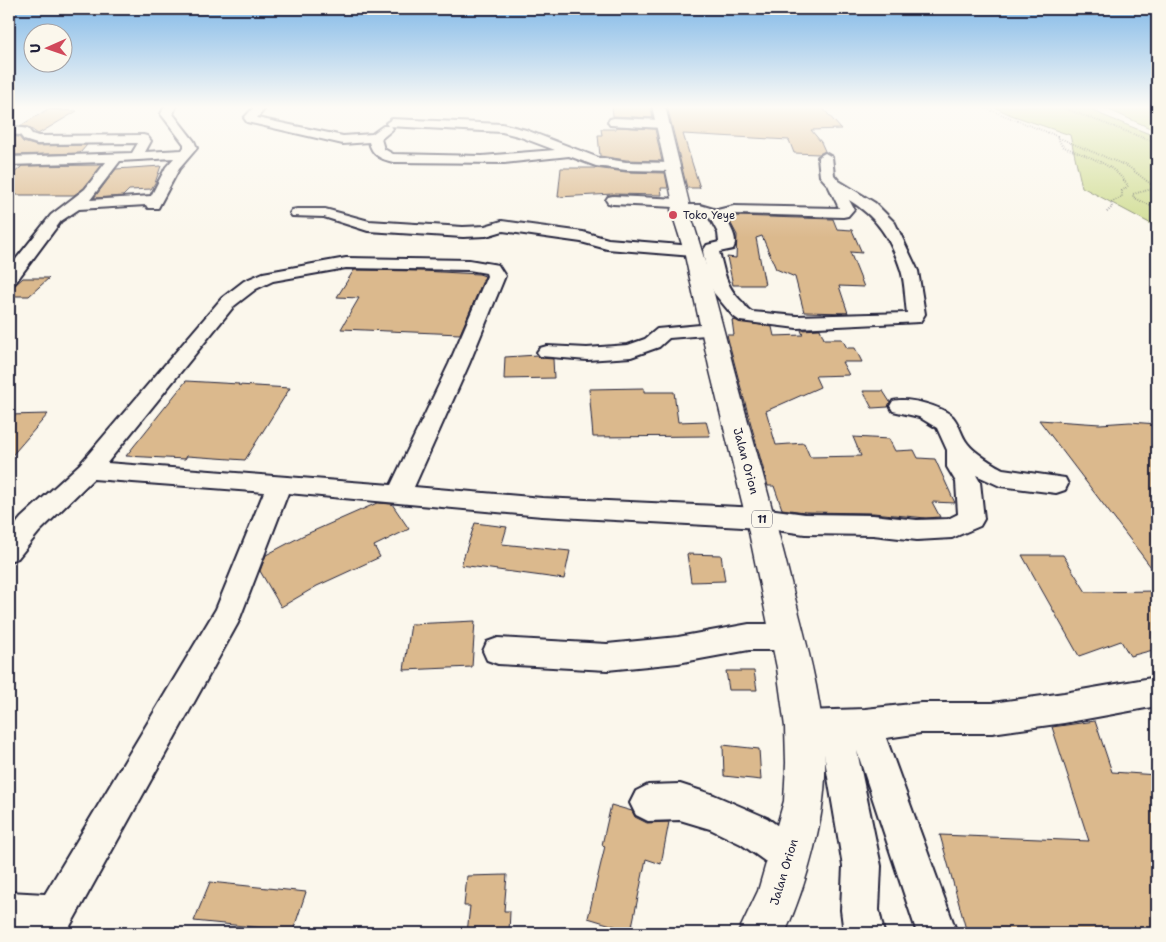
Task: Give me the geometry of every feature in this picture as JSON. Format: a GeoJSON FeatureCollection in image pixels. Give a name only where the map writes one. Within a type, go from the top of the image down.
{"type":"FeatureCollection","features":[{"type":"Feature","properties":{"kind":"highway","name":"Jalan Orion"},"geometry":{"type":"LineString","coordinates":[[669,150],[711,330],[761,518],[795,668],[835,726],[806,763],[804,801],[778,898],[761,933]]}},
{"type":"Feature","properties":{"kind":"street"},"geometry":{"type":"LineString","coordinates":[[136,157],[140,150]]}},
{"type":"Feature","properties":{"kind":"street"},"geometry":{"type":"LineString","coordinates":[[75,205],[154,202],[173,167],[188,150]]}},
{"type":"Feature","properties":{"kind":"street"},"geometry":{"type":"LineString","coordinates":[[378,150],[379,153],[384,156],[393,158],[506,160],[538,158],[570,152]]}},
{"type":"Feature","properties":{"kind":"street"},"geometry":{"type":"LineString","coordinates":[[565,150],[607,165],[673,167]]}},
{"type":"Feature","properties":{"kind":"street"},"geometry":{"type":"LineString","coordinates":[[9,161],[185,154]]}},
{"type":"Feature","properties":{"kind":"street"},"geometry":{"type":"LineString","coordinates":[[613,200],[681,206],[700,209],[716,215],[734,210],[843,213],[847,209],[834,184],[827,176],[826,157]]}},
{"type":"Feature","properties":{"kind":"street"},"geometry":{"type":"LineString","coordinates":[[9,279],[56,218],[90,192],[116,158]]}},
{"type":"Feature","properties":{"kind":"street"},"geometry":{"type":"LineString","coordinates":[[716,215],[726,233],[727,246],[713,248],[711,251],[717,280],[723,293],[736,306],[739,312],[747,317],[797,322],[913,318],[916,314],[910,271],[892,230],[882,216],[870,206],[834,184]]}},
{"type":"Feature","properties":{"kind":"street"},"geometry":{"type":"LineString","coordinates":[[297,213],[325,213],[368,226],[463,232],[486,231],[502,226]]}},
{"type":"Feature","properties":{"kind":"street"},"geometry":{"type":"LineString","coordinates":[[489,217],[490,223],[502,226],[583,237],[606,244],[693,251]]}},
{"type":"Feature","properties":{"kind":"street"},"geometry":{"type":"LineString","coordinates":[[9,551],[19,530],[88,470],[228,302],[250,285],[286,273],[346,263],[469,265],[492,270],[496,276],[459,364],[399,494]]}},
{"type":"Feature","properties":{"kind":"street"},"geometry":{"type":"LineString","coordinates":[[547,352],[587,354],[630,351],[652,342],[664,333],[711,330]]}},
{"type":"Feature","properties":{"kind":"street"},"geometry":{"type":"LineString","coordinates":[[88,470],[279,484],[542,507],[761,518],[805,524],[873,525],[917,530],[952,528],[971,519],[968,482],[959,467],[960,450]]}},
{"type":"Feature","properties":{"kind":"street"},"geometry":{"type":"LineString","coordinates":[[960,450],[988,472],[1000,477],[1056,484]]}},
{"type":"Feature","properties":{"kind":"street"},"geometry":{"type":"LineString","coordinates":[[9,911],[55,914],[228,614],[279,484]]}},
{"type":"Feature","properties":{"kind":"street"},"geometry":{"type":"LineString","coordinates":[[498,650],[607,657],[678,650],[749,636],[788,638]]}},
{"type":"Feature","properties":{"kind":"street"},"geometry":{"type":"LineString","coordinates":[[835,726],[921,718],[992,718],[1064,708],[1157,691]]}},
{"type":"Feature","properties":{"kind":"street"},"geometry":{"type":"LineString","coordinates":[[835,726],[862,866],[860,910],[864,933]]}},
{"type":"Feature","properties":{"kind":"street"},"geometry":{"type":"LineString","coordinates":[[835,726],[937,933]]}},
{"type":"Feature","properties":{"kind":"street"},"geometry":{"type":"LineString","coordinates":[[648,803],[680,802],[714,813],[754,831],[789,856]]}},
{"type":"Feature","properties":{"kind":"lane"},"geometry":{"type":"LineString","coordinates":[[901,406],[926,411],[944,421],[960,450]]}},
{"type":"Feature","properties":{"kind":"path"},"geometry":{"type":"LineString","coordinates":[[1071,150],[1112,167],[1122,175],[1128,186],[1122,191],[1122,197],[1111,202],[1112,207],[1106,213]]}},
{"type":"Feature","properties":{"kind":"path"},"geometry":{"type":"LineString","coordinates":[[1089,150],[1123,164],[1152,185],[1149,191],[1133,194],[1132,197],[1157,209]]}},
{"type":"Feature","properties":{"kind":"green space"},"geometry":{"type":"Polygon","coordinates":[[[1073,150],[1157,150],[1157,227],[1082,187],[1073,150]]]}},
{"type":"Feature","properties":{"kind":"building"},"geometry":{"type":"Polygon","coordinates":[[[9,150],[83,150],[80,153],[9,155],[9,150]]]}},
{"type":"Feature","properties":{"kind":"building"},"geometry":{"type":"Polygon","coordinates":[[[599,150],[660,150],[662,161],[626,160],[600,156],[599,150]]]}},
{"type":"Feature","properties":{"kind":"building"},"geometry":{"type":"Polygon","coordinates":[[[678,150],[688,150],[700,188],[687,188],[678,150]]]}},
{"type":"Feature","properties":{"kind":"building"},"geometry":{"type":"Polygon","coordinates":[[[793,150],[825,151],[819,154],[794,153],[793,150]]]}},
{"type":"Feature","properties":{"kind":"building"},"geometry":{"type":"Polygon","coordinates":[[[102,165],[84,188],[74,195],[9,195],[9,183],[14,178],[9,178],[22,166],[102,165]]]}},
{"type":"Feature","properties":{"kind":"building"},"geometry":{"type":"Polygon","coordinates":[[[161,166],[151,189],[129,190],[123,196],[94,198],[116,169],[161,166]]]}},
{"type":"Feature","properties":{"kind":"building"},"geometry":{"type":"Polygon","coordinates":[[[561,168],[595,168],[626,172],[665,173],[668,188],[661,188],[662,195],[613,194],[558,197],[561,168]]]}},
{"type":"Feature","properties":{"kind":"building"},"geometry":{"type":"Polygon","coordinates":[[[735,216],[833,219],[837,229],[852,230],[862,253],[850,252],[864,287],[839,286],[848,313],[804,312],[795,277],[776,269],[762,236],[756,238],[765,285],[733,285],[727,257],[736,258],[737,235],[728,218],[735,216]]]}},
{"type":"Feature","properties":{"kind":"building"},"geometry":{"type":"Polygon","coordinates":[[[354,270],[422,271],[479,274],[485,276],[460,334],[341,329],[359,298],[337,297],[354,270]]]}},
{"type":"Feature","properties":{"kind":"building"},"geometry":{"type":"Polygon","coordinates":[[[23,278],[49,278],[29,296],[9,296],[9,290],[23,278]]]}},
{"type":"Feature","properties":{"kind":"building"},"geometry":{"type":"Polygon","coordinates":[[[732,320],[772,327],[774,336],[803,335],[801,330],[820,329],[824,339],[842,339],[847,348],[855,348],[862,362],[842,362],[849,375],[815,376],[820,387],[766,411],[776,445],[804,443],[810,457],[861,456],[853,437],[889,439],[895,451],[914,450],[918,458],[935,459],[955,503],[932,502],[940,517],[926,518],[873,513],[805,512],[782,509],[774,486],[768,486],[739,381],[727,335],[734,335],[732,320]]]}},
{"type":"Feature","properties":{"kind":"building"},"geometry":{"type":"Polygon","coordinates":[[[537,355],[540,358],[553,359],[554,378],[504,379],[505,357],[537,355]]]}},
{"type":"Feature","properties":{"kind":"building"},"geometry":{"type":"Polygon","coordinates":[[[186,381],[290,388],[245,460],[187,456],[185,459],[126,456],[186,381]]]}},
{"type":"Feature","properties":{"kind":"building"},"geometry":{"type":"Polygon","coordinates":[[[644,388],[644,392],[674,392],[678,422],[706,421],[710,436],[593,437],[589,389],[644,388]]]}},
{"type":"Feature","properties":{"kind":"building"},"geometry":{"type":"Polygon","coordinates":[[[863,391],[883,391],[890,402],[888,407],[872,408],[863,391]]]}},
{"type":"Feature","properties":{"kind":"building"},"geometry":{"type":"Polygon","coordinates":[[[48,414],[9,459],[9,415],[48,414]]]}},
{"type":"Feature","properties":{"kind":"building"},"geometry":{"type":"Polygon","coordinates":[[[1039,420],[1100,424],[1130,422],[1157,424],[1157,575],[1039,420]]]}},
{"type":"Feature","properties":{"kind":"building"},"geometry":{"type":"Polygon","coordinates":[[[377,503],[392,504],[409,529],[374,546],[380,557],[317,586],[281,607],[260,571],[266,555],[302,536],[377,503]]]}},
{"type":"Feature","properties":{"kind":"building"},"geometry":{"type":"Polygon","coordinates":[[[475,523],[507,527],[502,544],[570,551],[564,579],[461,565],[475,523]]]}},
{"type":"Feature","properties":{"kind":"building"},"geometry":{"type":"Polygon","coordinates":[[[687,554],[721,555],[725,581],[691,582],[687,554]]]}},
{"type":"Feature","properties":{"kind":"building"},"geometry":{"type":"Polygon","coordinates":[[[1022,555],[1063,555],[1086,592],[1157,591],[1157,649],[1130,656],[1121,641],[1079,656],[1022,555]]]}},
{"type":"Feature","properties":{"kind":"building"},"geometry":{"type":"Polygon","coordinates":[[[475,621],[472,667],[404,670],[411,624],[475,621]]]}},
{"type":"Feature","properties":{"kind":"building"},"geometry":{"type":"Polygon","coordinates":[[[726,671],[754,671],[757,690],[729,690],[726,671]]]}},
{"type":"Feature","properties":{"kind":"building"},"geometry":{"type":"Polygon","coordinates":[[[1095,721],[1112,772],[1157,775],[1157,933],[967,933],[940,835],[1089,841],[1052,727],[1095,721]]]}},
{"type":"Feature","properties":{"kind":"building"},"geometry":{"type":"Polygon","coordinates":[[[723,745],[759,749],[761,780],[724,776],[723,745]]]}},
{"type":"Feature","properties":{"kind":"building"},"geometry":{"type":"Polygon","coordinates":[[[611,805],[632,811],[635,817],[647,823],[669,822],[661,864],[646,859],[631,931],[588,918],[605,846],[602,845],[611,805]]]}},
{"type":"Feature","properties":{"kind":"building"},"geometry":{"type":"Polygon","coordinates":[[[507,875],[504,911],[510,911],[509,933],[467,933],[470,906],[464,906],[467,876],[507,875]]]}},
{"type":"Feature","properties":{"kind":"building"},"geometry":{"type":"Polygon","coordinates":[[[210,882],[306,892],[293,931],[194,921],[210,882]]]}},
{"type":"Feature","properties":{"kind":"place","name":"Toko Yeye"},"geometry":{"type":"Point","coordinates":[673,215]}}]}
